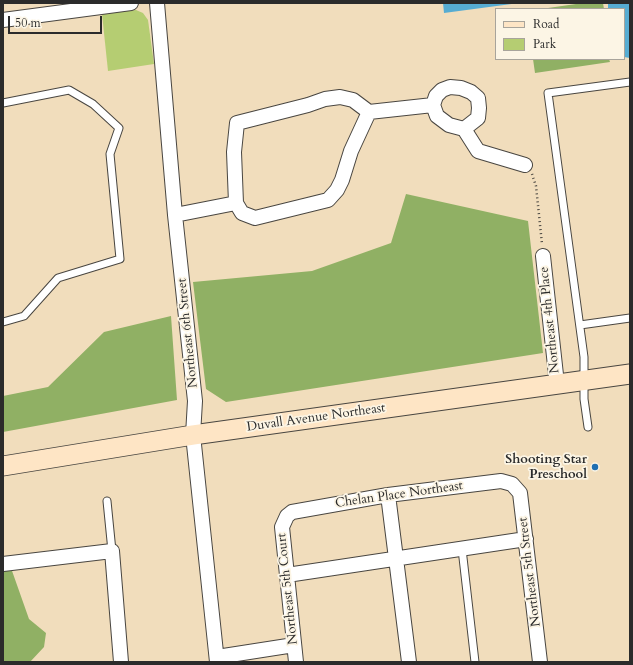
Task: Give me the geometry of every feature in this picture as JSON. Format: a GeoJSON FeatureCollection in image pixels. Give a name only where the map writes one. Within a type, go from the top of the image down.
{"type":"FeatureCollection","features":[{"type":"Feature","properties":{"kind":"main road","name":"Duvall Avenue Northeast"},"geometry":{"type":"LineString","coordinates":[[3,466],[193,435],[630,374]]}},
{"type":"Feature","properties":{"kind":"street"},"geometry":{"type":"LineString","coordinates":[[3,20],[132,3]]}},
{"type":"Feature","properties":{"kind":"street","name":"Northeast 6th Street"},"geometry":{"type":"LineString","coordinates":[[157,3],[175,214],[195,401],[193,435],[217,660]]}},
{"type":"Feature","properties":{"kind":"street"},"geometry":{"type":"LineString","coordinates":[[464,129],[478,118],[478,98],[471,92],[461,88],[450,87],[442,90],[436,96],[432,104],[437,116],[449,125],[464,129],[478,151],[525,165]]}},
{"type":"Feature","properties":{"kind":"street"},"geometry":{"type":"LineString","coordinates":[[369,112],[351,151],[342,180],[337,190],[328,200],[255,218],[242,213],[236,203],[234,152],[237,123],[308,105],[325,99],[340,97],[353,100],[369,112],[432,104]]}},
{"type":"Feature","properties":{"kind":"street"},"geometry":{"type":"LineString","coordinates":[[175,214],[236,203]]}},
{"type":"Feature","properties":{"kind":"street","name":"Northeast 4th Place"},"geometry":{"type":"LineString","coordinates":[[543,256],[557,384]]}},
{"type":"Feature","properties":{"kind":"street","name":"Chelan Place Northeast"},"geometry":{"type":"LineString","coordinates":[[287,516],[292,512],[388,494],[501,481],[512,484]]}},
{"type":"Feature","properties":{"kind":"street","name":"Northeast 5th Street"},"geometry":{"type":"LineString","coordinates":[[512,484],[520,493],[540,662]]}},
{"type":"Feature","properties":{"kind":"street"},"geometry":{"type":"LineString","coordinates":[[388,494],[408,662]]}},
{"type":"Feature","properties":{"kind":"street","name":"Northeast 5th Court"},"geometry":{"type":"LineString","coordinates":[[287,516],[282,527],[296,662]]}},
{"type":"Feature","properties":{"kind":"street"},"geometry":{"type":"LineString","coordinates":[[287,575],[526,539]]}},
{"type":"Feature","properties":{"kind":"street"},"geometry":{"type":"LineString","coordinates":[[3,564],[112,551],[120,662]]}},
{"type":"Feature","properties":{"kind":"street"},"geometry":{"type":"LineString","coordinates":[[217,660],[294,645]]}},
{"type":"Feature","properties":{"kind":"lane"},"geometry":{"type":"LineString","coordinates":[[588,427],[584,399],[584,356],[548,93],[630,82]]}},
{"type":"Feature","properties":{"kind":"lane"},"geometry":{"type":"LineString","coordinates":[[3,103],[69,90],[93,104],[119,128],[110,154],[120,259],[58,278],[24,316],[3,322]]}},
{"type":"Feature","properties":{"kind":"lane"},"geometry":{"type":"LineString","coordinates":[[580,325],[630,318]]}},
{"type":"Feature","properties":{"kind":"lane"},"geometry":{"type":"LineString","coordinates":[[107,500],[112,551]]}},
{"type":"Feature","properties":{"kind":"lane"},"geometry":{"type":"LineString","coordinates":[[462,549],[475,662]]}},
{"type":"Feature","properties":{"kind":"path"},"geometry":{"type":"LineString","coordinates":[[525,165],[531,171],[536,186],[543,256]]}},
{"type":"Feature","properties":{"kind":"green space"},"geometry":{"type":"Polygon","coordinates":[[[583,3],[603,3],[604,8],[548,8],[583,3]]]}},
{"type":"Feature","properties":{"kind":"green space"},"geometry":{"type":"Polygon","coordinates":[[[136,10],[143,13],[148,20],[154,64],[108,71],[102,14],[136,10]]]}},
{"type":"Feature","properties":{"kind":"green space"},"geometry":{"type":"Polygon","coordinates":[[[533,60],[609,60],[610,62],[535,73],[533,60]]]}},
{"type":"Feature","properties":{"kind":"green space"},"geometry":{"type":"Polygon","coordinates":[[[406,194],[528,221],[543,353],[226,402],[206,389],[193,282],[312,271],[391,243],[406,194]]]}},
{"type":"Feature","properties":{"kind":"green space"},"geometry":{"type":"Polygon","coordinates":[[[171,316],[177,400],[3,432],[3,396],[48,387],[104,332],[171,316]]]}},
{"type":"Feature","properties":{"kind":"green space"},"geometry":{"type":"Polygon","coordinates":[[[11,568],[29,619],[46,633],[44,647],[30,662],[3,662],[3,569],[11,568]]]}},
{"type":"Feature","properties":{"kind":"water"},"geometry":{"type":"Polygon","coordinates":[[[443,3],[519,3],[444,13],[443,3]]]}},
{"type":"Feature","properties":{"kind":"water"},"geometry":{"type":"Polygon","coordinates":[[[608,3],[630,3],[630,58],[625,57],[625,8],[608,8],[608,3]]]}},
{"type":"Feature","properties":{"kind":"place","name":"Shooting Star Preschool"},"geometry":{"type":"Point","coordinates":[595,467]}}]}
